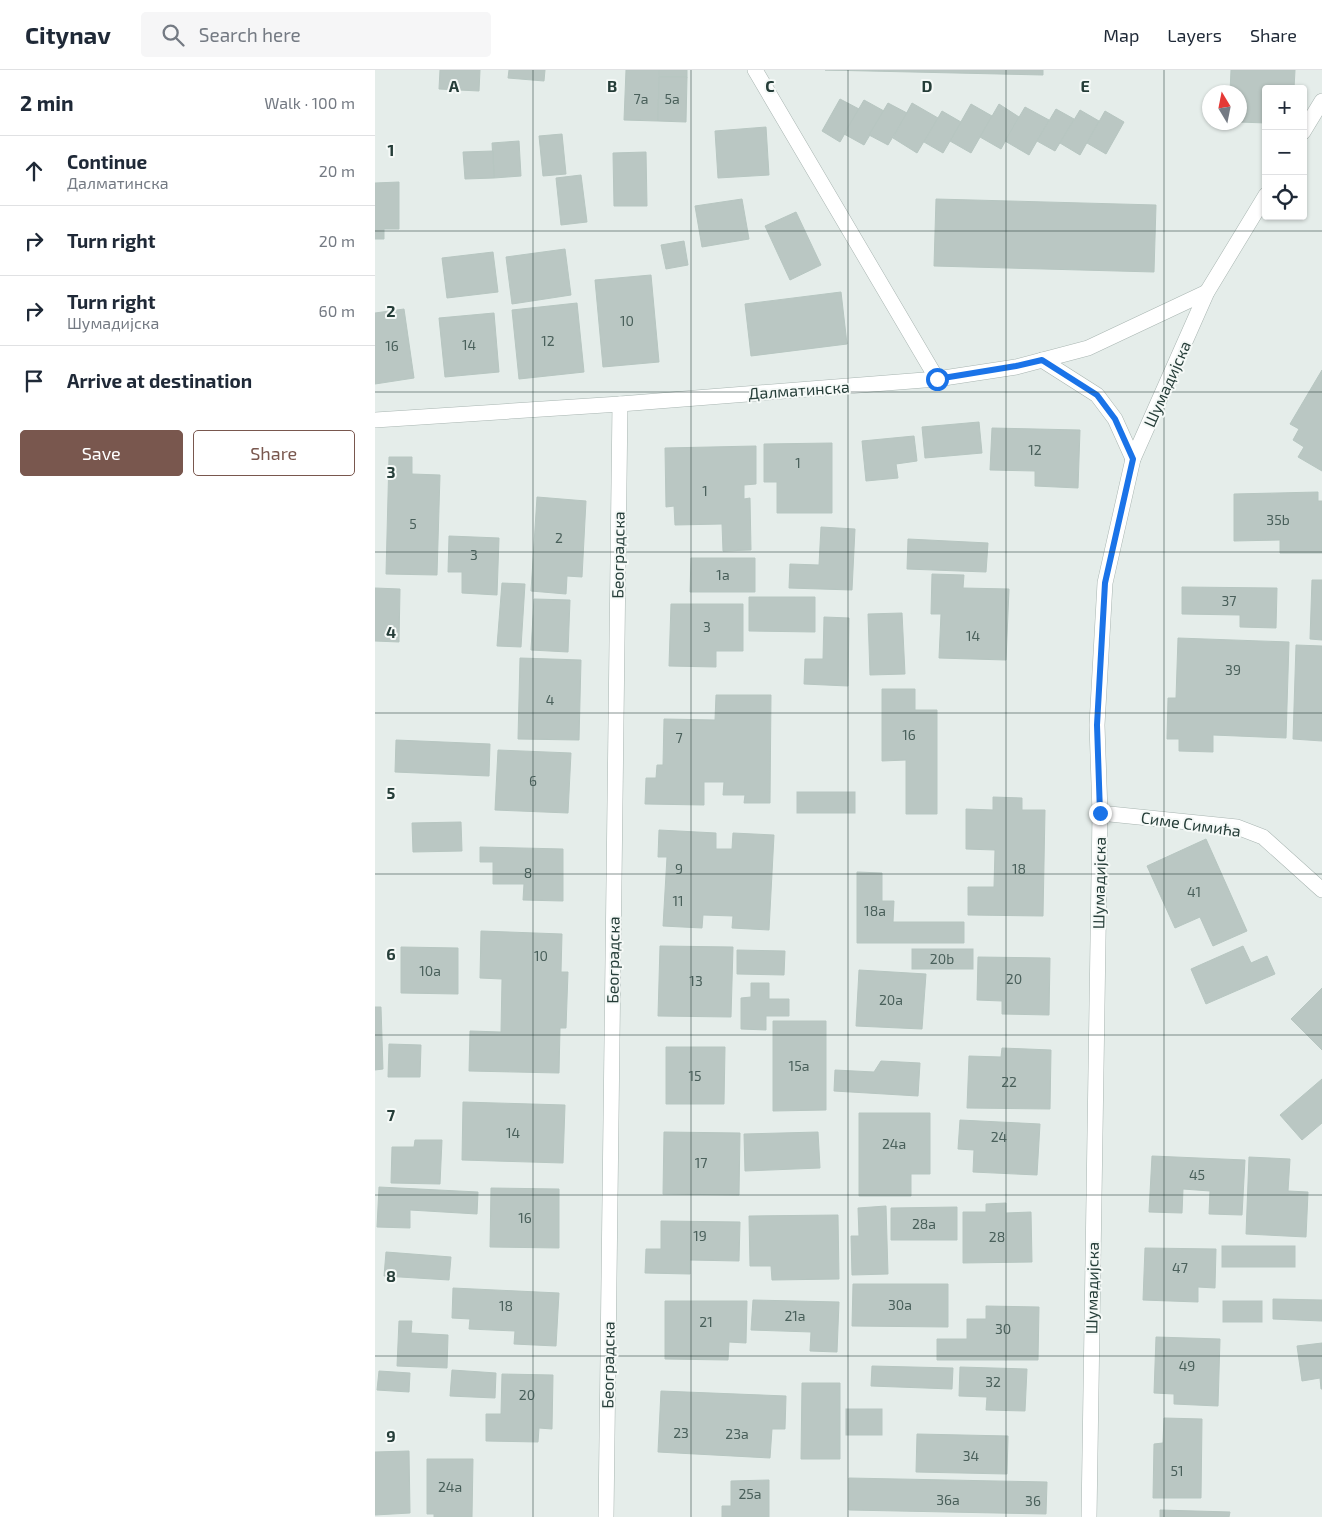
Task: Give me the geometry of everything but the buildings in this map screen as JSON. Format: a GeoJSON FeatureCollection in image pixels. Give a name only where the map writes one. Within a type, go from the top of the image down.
{"type":"FeatureCollection","features":[{"type":"Feature","properties":{"kind":"street"},"geometry":{"type":"LineString","coordinates":[[755,70],[937,379]]}},
{"type":"Feature","properties":{"kind":"street"},"geometry":{"type":"LineString","coordinates":[[1304,130],[1322,101]]}},
{"type":"Feature","properties":{"kind":"street","name":"Шумадијска"},"geometry":{"type":"LineString","coordinates":[[1089,1517],[1100,813],[1097,725],[1105,583],[1133,459],[1207,292],[1262,202]]}},
{"type":"Feature","properties":{"kind":"street","name":"Далматинска"},"geometry":{"type":"LineString","coordinates":[[375,420],[620,404],[937,379],[1016,366],[1088,348],[1207,292]]}},
{"type":"Feature","properties":{"kind":"street"},"geometry":{"type":"LineString","coordinates":[[1042,360],[1097,395],[1115,419],[1133,459]]}},
{"type":"Feature","properties":{"kind":"street","name":"Београдска"},"geometry":{"type":"LineString","coordinates":[[606,1517],[620,404]]}},
{"type":"Feature","properties":{"kind":"street","name":"Симе Симића"},"geometry":{"type":"LineString","coordinates":[[1100,813],[1237,827],[1263,837],[1322,890]]}},
{"type":"Feature","properties":{"kind":"route"},"geometry":{"type":"LineString","coordinates":[[937,379],[1042,360],[1097,395],[1115,419],[1133,459],[1105,583],[1097,725],[1100,813]]}}]}
